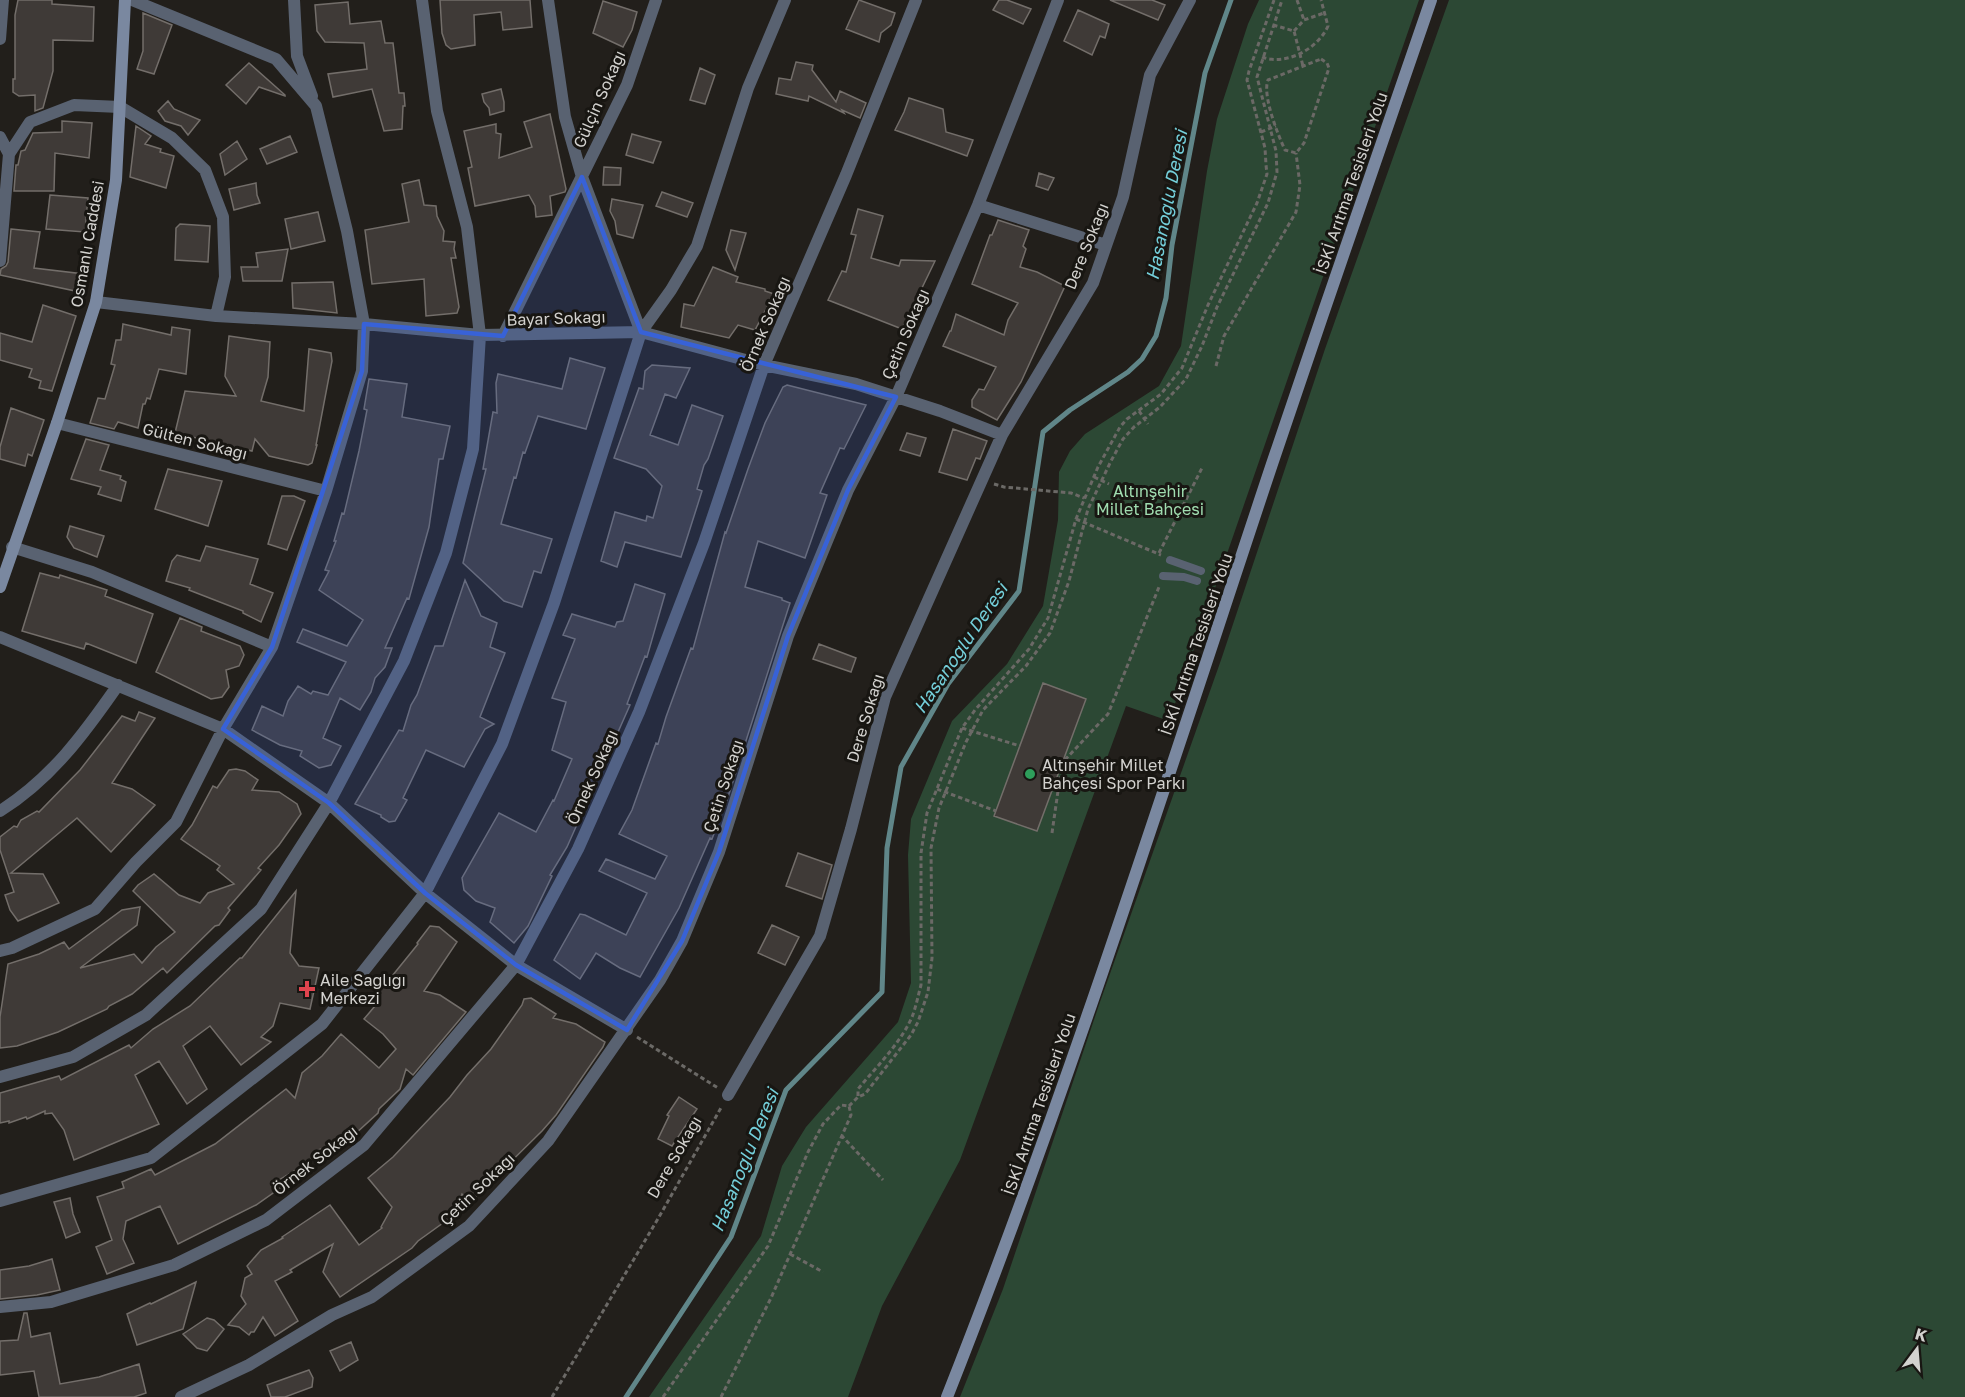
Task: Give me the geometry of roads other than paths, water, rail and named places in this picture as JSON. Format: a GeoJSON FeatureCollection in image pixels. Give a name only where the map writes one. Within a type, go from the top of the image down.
{"type":"FeatureCollection","features":[{"type":"Feature","properties":{"kind":"main road","name":"Osmanlı Caddesi"},"geometry":{"type":"LineString","coordinates":[[0,587],[96,302],[116,180],[125,0]]}},
{"type":"Feature","properties":{"kind":"main road","name":"İSKİ Arıtma Tesisleri Yolu"},"geometry":{"type":"LineString","coordinates":[[947,1397],[1002,1257],[1071,1063],[1431,0]]}},
{"type":"Feature","properties":{"kind":"street"},"geometry":{"type":"LineString","coordinates":[[0,39],[3,0]]}},
{"type":"Feature","properties":{"kind":"street"},"geometry":{"type":"LineString","coordinates":[[132,0],[161,6],[276,59],[316,106]]}},
{"type":"Feature","properties":{"kind":"street"},"geometry":{"type":"LineString","coordinates":[[0,951],[12,948],[95,909],[136,862],[176,822],[222,729],[272,647],[326,491],[362,371],[364,324],[347,231],[316,106],[297,56],[294,0]]}},
{"type":"Feature","properties":{"kind":"street"},"geometry":{"type":"LineString","coordinates":[[0,1077],[73,1057],[146,1016],[261,909],[328,803],[404,661],[446,553],[473,449],[480,335],[467,226],[436,111],[422,0]]}},
{"type":"Feature","properties":{"kind":"street"},"geometry":{"type":"LineString","coordinates":[[548,0],[565,117],[582,177],[641,332]]}},
{"type":"Feature","properties":{"kind":"street","name":"Gülçin Sokağı"},"geometry":{"type":"LineString","coordinates":[[503,336],[627,85],[656,0]]}},
{"type":"Feature","properties":{"kind":"street"},"geometry":{"type":"LineString","coordinates":[[0,1201],[151,1158],[322,1024],[425,893],[502,744],[554,603],[641,332],[671,290],[697,246],[748,88],[785,0]]}},
{"type":"Feature","properties":{"kind":"street","name":"Örnek Sokağı"},"geometry":{"type":"LineString","coordinates":[[0,1307],[51,1302],[174,1265],[266,1220],[364,1145],[516,965],[578,849],[639,712],[704,543],[764,365],[846,175],[916,0]]}},
{"type":"Feature","properties":{"kind":"street","name":"Çetin Sokağı"},"geometry":{"type":"LineString","coordinates":[[181,1397],[249,1365],[332,1315],[372,1297],[469,1226],[548,1141],[660,980],[686,931],[719,852],[788,636],[848,490],[896,397],[978,205],[1058,0]]}},
{"type":"Feature","properties":{"kind":"street","name":"Dere Sokağı"},"geometry":{"type":"LineString","coordinates":[[728,1095],[820,936],[851,830],[885,697],[1002,435],[1093,283],[1123,197],[1150,75],[1190,0]]}},
{"type":"Feature","properties":{"kind":"street"},"geometry":{"type":"LineString","coordinates":[[0,261],[9,154],[30,122],[74,105],[120,107],[172,138],[206,170],[223,217],[225,277],[216,316]]}},
{"type":"Feature","properties":{"kind":"street"},"geometry":{"type":"LineString","coordinates":[[0,137],[9,154]]}},
{"type":"Feature","properties":{"kind":"street"},"geometry":{"type":"LineString","coordinates":[[978,205],[1106,245]]}},
{"type":"Feature","properties":{"kind":"street","name":"Bayar Sokağı"},"geometry":{"type":"LineString","coordinates":[[96,302],[216,316],[364,324],[480,335],[641,332],[764,365],[856,384],[940,411],[1002,435]]}},
{"type":"Feature","properties":{"kind":"street","name":"Gülten Sokağı"},"geometry":{"type":"LineString","coordinates":[[57,423],[326,491]]}},
{"type":"Feature","properties":{"kind":"street"},"geometry":{"type":"LineString","coordinates":[[12,547],[92,572],[272,647]]}},
{"type":"Feature","properties":{"kind":"street"},"geometry":{"type":"LineString","coordinates":[[0,637],[222,729],[328,803],[425,893],[516,965],[627,1030]]}},
{"type":"Feature","properties":{"kind":"street"},"geometry":{"type":"LineString","coordinates":[[0,811],[29,791],[66,756],[118,686]]}},
{"type":"Feature","properties":{"kind":"lane"},"geometry":{"type":"LineString","coordinates":[[1170,560],[1201,571]]}},
{"type":"Feature","properties":{"kind":"lane"},"geometry":{"type":"LineString","coordinates":[[1163,576],[1174,575],[1197,581]]}},
{"type":"Feature","properties":{"kind":"waterway","name":"Hasanoğlu Deresi"},"geometry":{"type":"LineString","coordinates":[[626,1397],[731,1237],[786,1090],[882,992],[887,848],[901,767],[948,684],[1019,591],[1043,432],[1070,410],[1128,372],[1142,359],[1156,336],[1166,298],[1172,245],[1205,73],[1231,0]]}},
{"type":"Feature","properties":{"kind":"place","name":"Altınşehir Millet Bahçesi Spor Parkı"},"geometry":{"type":"Point","coordinates":[1030,774]}},
{"type":"Feature","properties":{"kind":"place","name":"Aile Sağlığı Merkezi"},"geometry":{"type":"Point","coordinates":[307,989]}},
{"type":"Feature","properties":{"kind":"park label","name":"Altınşehir Millet Bahçesi"},"geometry":{"type":"Point","coordinates":[1150,500]}}]}
